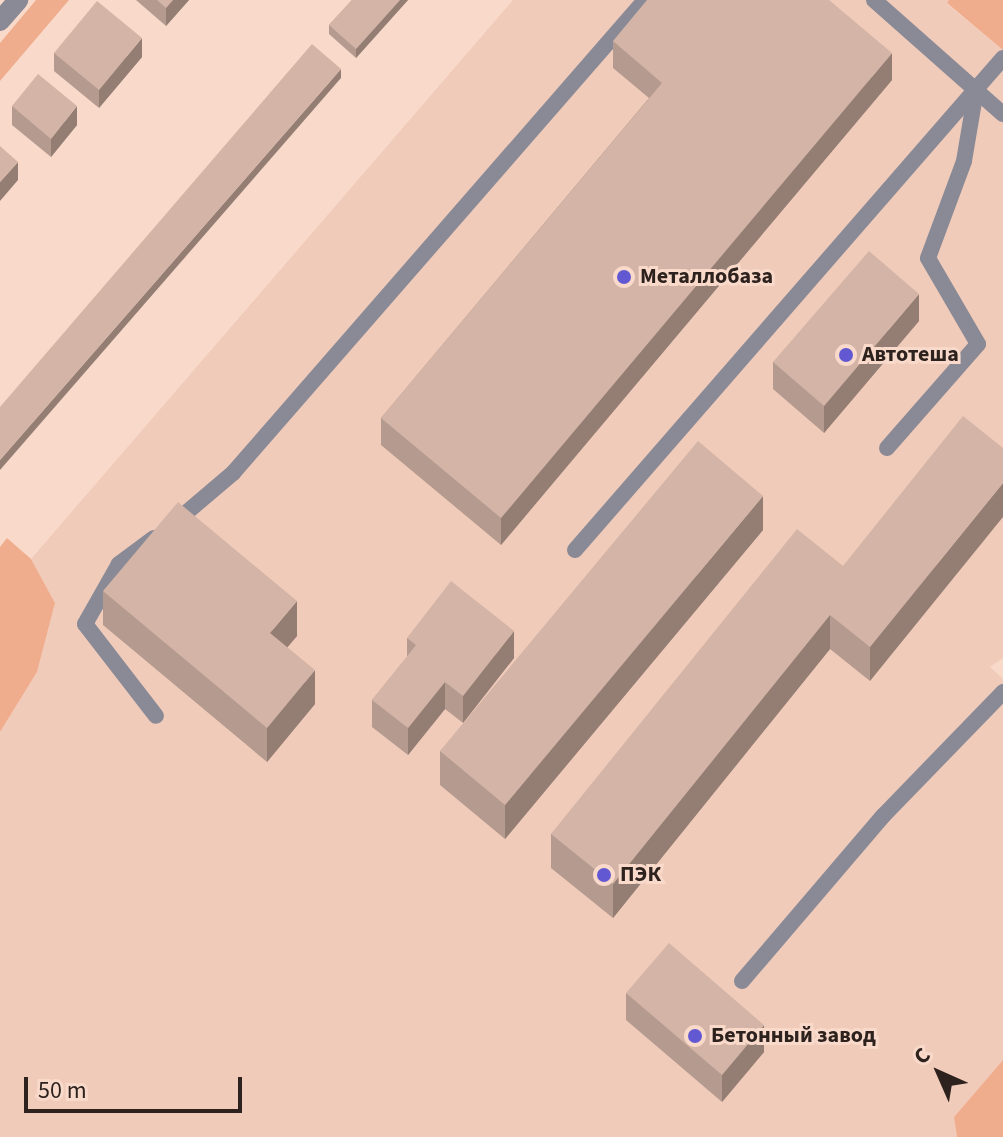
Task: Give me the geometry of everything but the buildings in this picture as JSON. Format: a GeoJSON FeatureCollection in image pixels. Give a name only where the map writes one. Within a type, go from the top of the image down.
{"type":"FeatureCollection","features":[{"type":"Feature","properties":{"kind":"street"},"geometry":{"type":"LineString","coordinates":[[0,21],[18,0]]}},
{"type":"Feature","properties":{"kind":"lane"},"geometry":{"type":"LineString","coordinates":[[156,716],[85,624],[119,564],[233,473],[645,0]]}},
{"type":"Feature","properties":{"kind":"lane"},"geometry":{"type":"LineString","coordinates":[[874,0],[1003,114]]}},
{"type":"Feature","properties":{"kind":"lane"},"geometry":{"type":"LineString","coordinates":[[575,550],[1003,58]]}},
{"type":"Feature","properties":{"kind":"lane"},"geometry":{"type":"LineString","coordinates":[[887,448],[978,344],[928,258],[964,161],[976,88]]}},
{"type":"Feature","properties":{"kind":"lane"},"geometry":{"type":"LineString","coordinates":[[742,981],[883,816],[1003,692]]}},
{"type":"Feature","properties":{"kind":"shaded area"},"geometry":{"type":"Polygon","coordinates":[[[36,0],[69,0],[0,81],[0,43],[36,0]]]}},
{"type":"Feature","properties":{"kind":"shaded area"},"geometry":{"type":"Polygon","coordinates":[[[513,0],[949,0],[947,4],[1003,50],[1003,658],[990,667],[1003,679],[1003,1060],[954,1117],[957,1137],[0,1137],[0,732],[37,672],[55,603],[31,559],[513,0]]]}},
{"type":"Feature","properties":{"kind":"shaded area"},"geometry":{"type":"Polygon","coordinates":[[[949,0],[1003,0],[1003,50],[947,3],[949,0]]]}},
{"type":"Feature","properties":{"kind":"shaded area"},"geometry":{"type":"Polygon","coordinates":[[[7,538],[31,559],[55,603],[37,672],[0,732],[0,547],[7,538]]]}},
{"type":"Feature","properties":{"kind":"shaded area"},"geometry":{"type":"Polygon","coordinates":[[[1003,1060],[1003,1137],[957,1137],[954,1117],[1003,1060]]]}},
{"type":"Feature","properties":{"kind":"place","name":"Металлобаза"},"geometry":{"type":"Point","coordinates":[624,277]}},
{"type":"Feature","properties":{"kind":"place","name":"Автотеша"},"geometry":{"type":"Point","coordinates":[846,355]}},
{"type":"Feature","properties":{"kind":"place","name":"ПЭК"},"geometry":{"type":"Point","coordinates":[604,875]}},
{"type":"Feature","properties":{"kind":"place","name":"Бетонный завод"},"geometry":{"type":"Point","coordinates":[695,1036]}}]}
